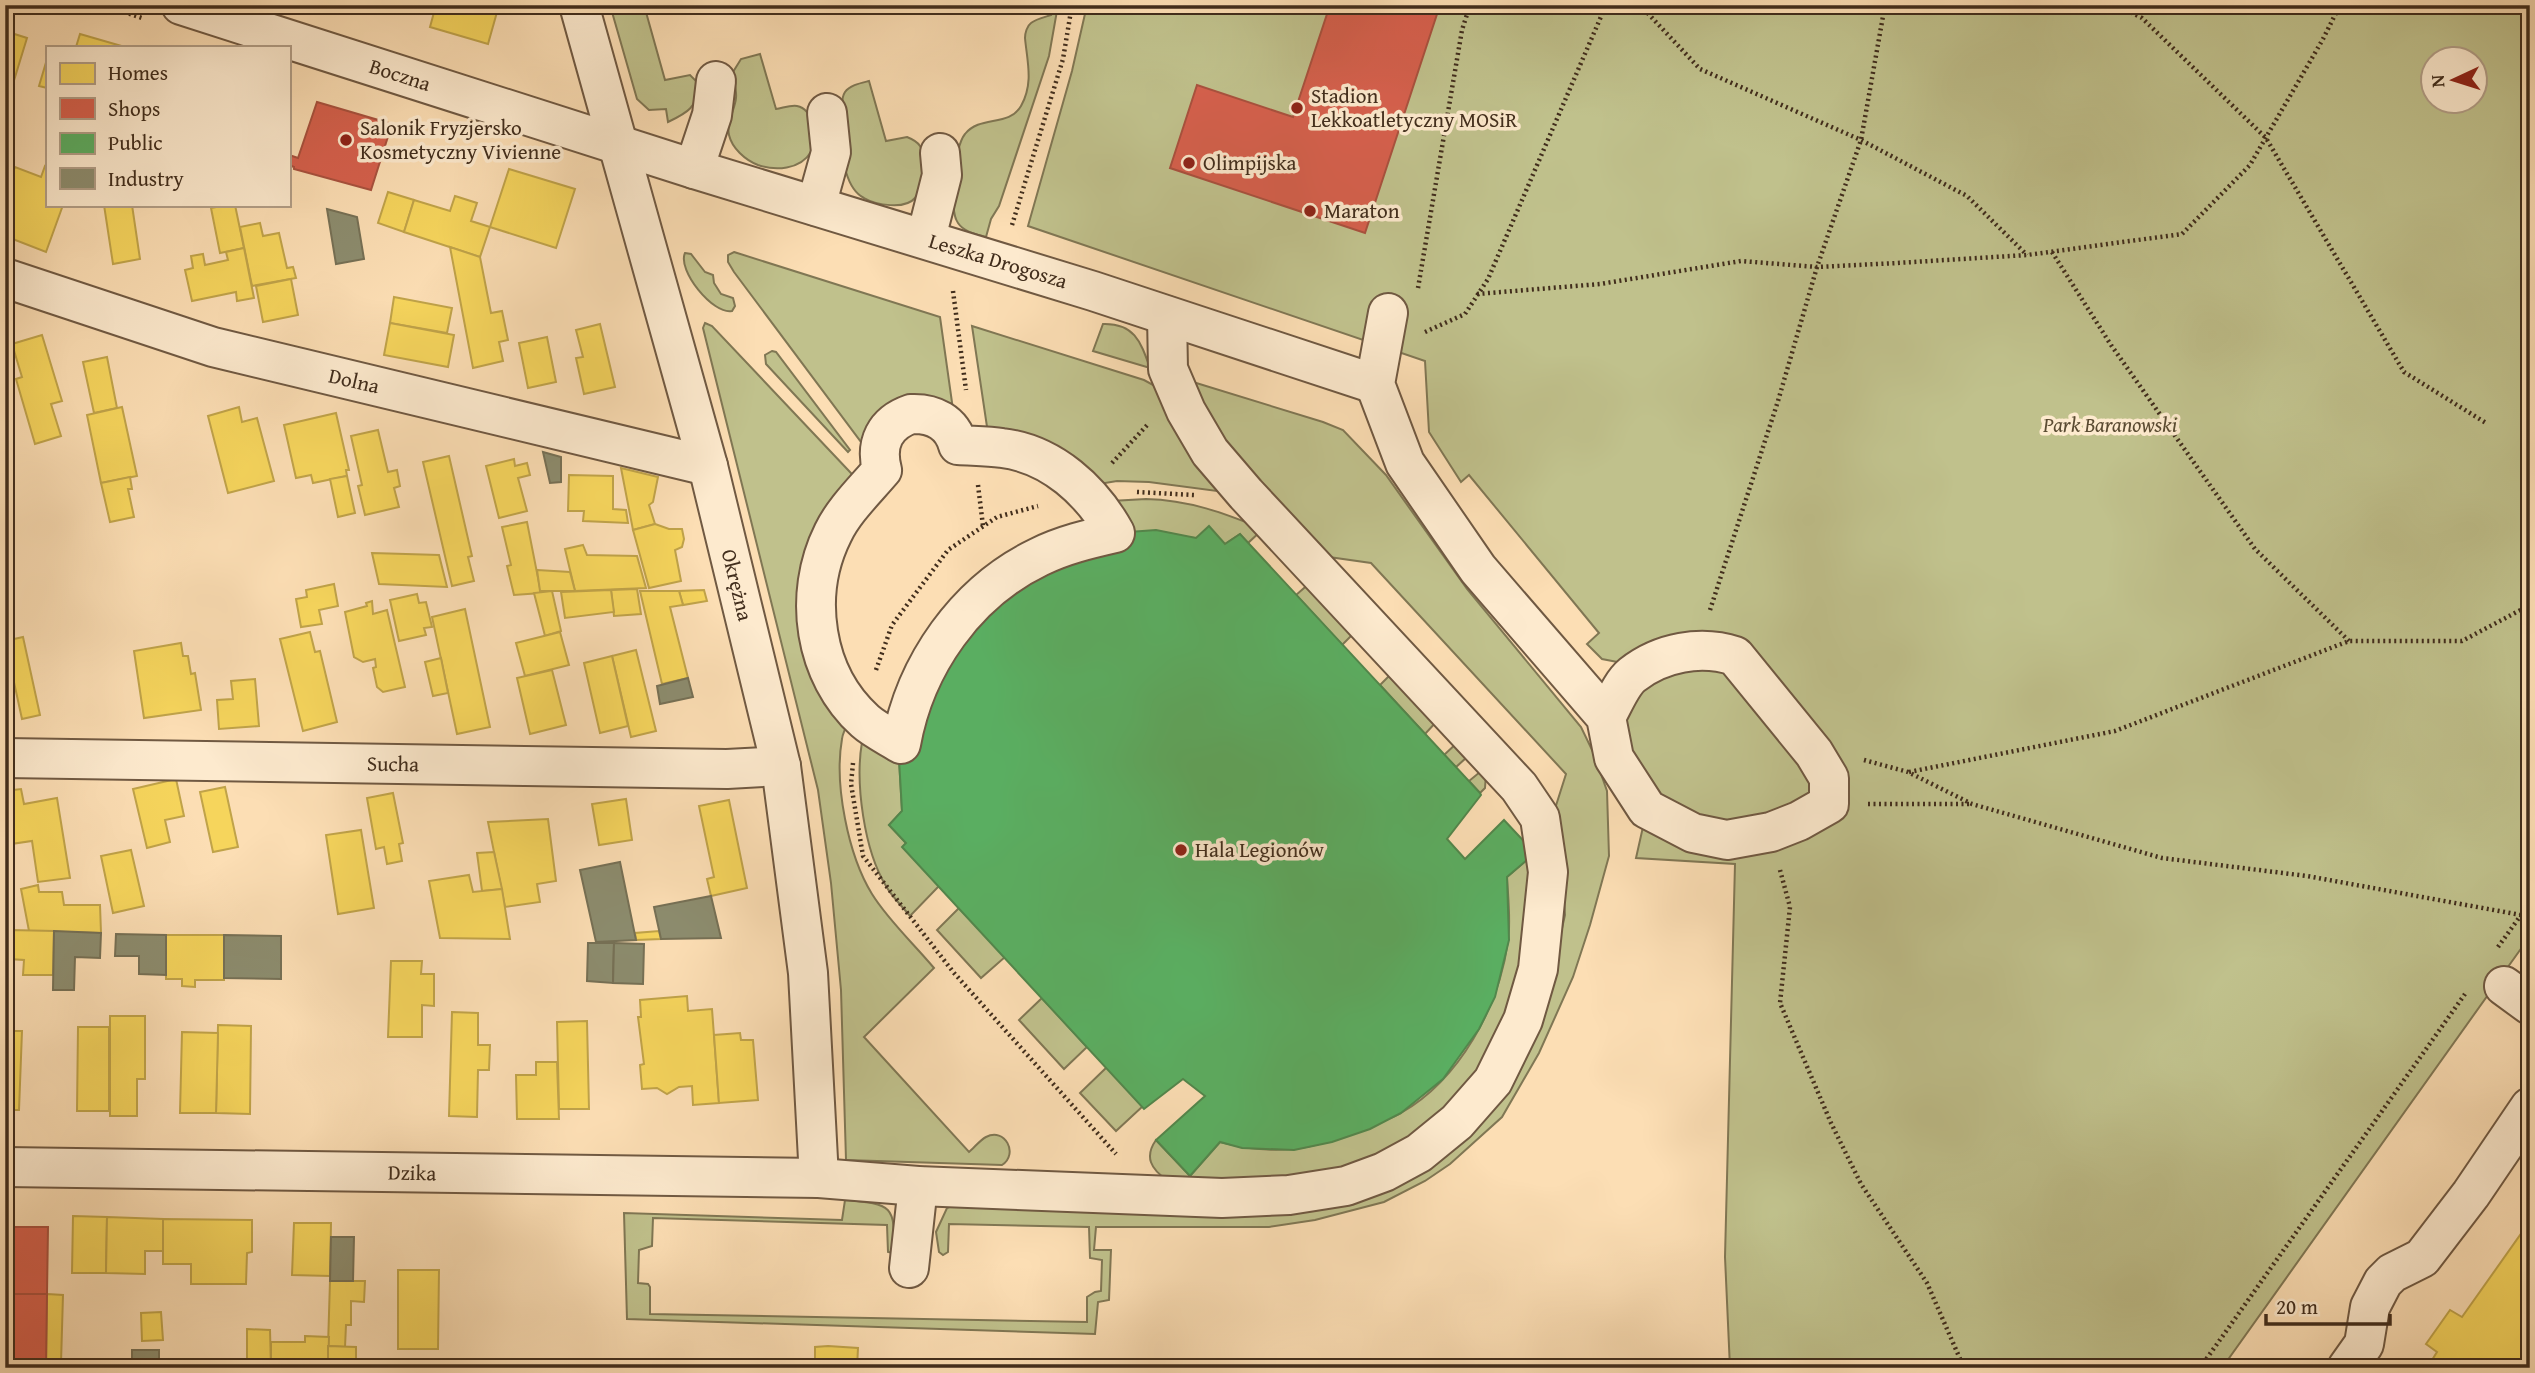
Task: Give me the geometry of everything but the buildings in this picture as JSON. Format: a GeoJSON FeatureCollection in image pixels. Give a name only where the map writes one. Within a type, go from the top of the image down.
{"type":"FeatureCollection","features":[{"type":"Feature","properties":{"kind":"street","name":"Boczna"},"geometry":{"type":"LineString","coordinates":[[181,5],[619,144]]}},
{"type":"Feature","properties":{"kind":"street","name":"Okrężna"},"geometry":{"type":"LineString","coordinates":[[579,5],[708,466],[781,766],[808,973],[819,1178]]}},
{"type":"Feature","properties":{"kind":"street"},"geometry":{"type":"LineString","coordinates":[[694,169],[712,115],[716,81]]}},
{"type":"Feature","properties":{"kind":"street"},"geometry":{"type":"LineString","coordinates":[[816,206],[831,152],[827,113]]}},
{"type":"Feature","properties":{"kind":"street","name":"Leszka Drogosza"},"geometry":{"type":"LineString","coordinates":[[619,144],[926,238],[1375,384]]}},
{"type":"Feature","properties":{"kind":"street"},"geometry":{"type":"LineString","coordinates":[[926,238],[942,175],[940,153]]}},
{"type":"Feature","properties":{"kind":"street","name":"Dolna"},"geometry":{"type":"LineString","coordinates":[[5,278],[213,347],[708,466]]}},
{"type":"Feature","properties":{"kind":"street","name":"Dzika"},"geometry":{"type":"LineString","coordinates":[[5,1167],[819,1178],[918,1186],[1222,1198],[1289,1195],[1346,1186],[1384,1172],[1419,1153],[1457,1122],[1493,1081],[1523,1020],[1538,969],[1548,872],[1540,818],[1519,787],[1210,452],[1186,411],[1168,369],[1167,316]]}},
{"type":"Feature","properties":{"kind":"street"},"geometry":{"type":"LineString","coordinates":[[1396,316],[1375,384],[1405,463],[1478,569],[1606,717],[1614,758],[1647,809],[1693,833],[1727,840],[1771,832],[1799,821],[1829,804],[1829,778],[1814,753],[1735,656],[1716,650],[1668,654],[1630,676],[1606,717]]}},
{"type":"Feature","properties":{"kind":"street"},"geometry":{"type":"LineString","coordinates":[[911,414],[935,417],[953,431],[958,445],[1001,447],[1035,457],[1058,469],[1085,493],[1102,509],[1115,534],[1074,542],[1038,557],[1003,578],[977,600],[942,642],[925,670],[913,695],[901,744],[867,723],[842,695],[823,656],[816,611],[816,586],[832,533],[846,511],[882,470],[880,445],[890,426],[911,414]]}},
{"type":"Feature","properties":{"kind":"street","name":"Sucha"},"geometry":{"type":"LineString","coordinates":[[5,758],[727,769],[781,766]]}},
{"type":"Feature","properties":{"kind":"street"},"geometry":{"type":"LineString","coordinates":[[2347,1368],[2364,1344],[2370,1307],[2383,1282],[2392,1273],[2423,1258],[2471,1194],[2530,1107]]}},
{"type":"Feature","properties":{"kind":"street"},"geometry":{"type":"LineString","coordinates":[[909,1268],[918,1186]]}},
{"type":"Feature","properties":{"kind":"path"},"geometry":{"type":"LineString","coordinates":[[1000,263],[1063,60],[1072,5]]}},
{"type":"Feature","properties":{"kind":"path"},"geometry":{"type":"LineString","coordinates":[[1470,5],[1396,316],[1412,338],[1465,314],[1488,279],[1606,5]]}},
{"type":"Feature","properties":{"kind":"path"},"geometry":{"type":"LineString","coordinates":[[1640,5],[1700,69],[1861,141],[1967,196],[2027,255]]}},
{"type":"Feature","properties":{"kind":"path"},"geometry":{"type":"LineString","coordinates":[[1700,651],[1713,599],[1778,401],[1817,267],[1861,141],[1885,5]]}},
{"type":"Feature","properties":{"kind":"path"},"geometry":{"type":"LineString","coordinates":[[2116,5],[2142,18],[2266,138],[2404,372],[2486,423]]}},
{"type":"Feature","properties":{"kind":"path"},"geometry":{"type":"LineString","coordinates":[[1477,294],[1600,284],[1741,261],[1817,267],[2027,255],[2182,234],[2250,165],[2340,5]]}},
{"type":"Feature","properties":{"kind":"path"},"geometry":{"type":"LineString","coordinates":[[2052,252],[2111,345],[2255,549],[2349,641]]}},
{"type":"Feature","properties":{"kind":"path"},"geometry":{"type":"LineString","coordinates":[[1085,493],[1178,392]]}},
{"type":"Feature","properties":{"kind":"path"},"geometry":{"type":"LineString","coordinates":[[1153,1195],[954,973],[863,856],[851,784],[860,716],[892,625],[948,551],[998,517],[1085,493],[1113,491],[1194,495],[1257,506]]}},
{"type":"Feature","properties":{"kind":"path"},"geometry":{"type":"LineString","coordinates":[[1908,772],[2115,731],[2349,641],[2462,641],[2530,605]]}},
{"type":"Feature","properties":{"kind":"path"},"geometry":{"type":"LineString","coordinates":[[1814,753],[1849,755],[1908,772],[1972,804],[2162,858],[2307,876],[2521,915],[2530,921]]}},
{"type":"Feature","properties":{"kind":"path"},"geometry":{"type":"LineString","coordinates":[[1886,804],[1972,804]]}},
{"type":"Feature","properties":{"kind":"path"},"geometry":{"type":"LineString","coordinates":[[1771,832],[1790,907],[1780,1003],[1831,1123],[1861,1184],[1927,1283],[1964,1368]]}},
{"type":"Feature","properties":{"kind":"path"},"geometry":{"type":"LineString","coordinates":[[2497,949],[2521,915],[2530,887]]}},
{"type":"Feature","properties":{"kind":"path"},"geometry":{"type":"LineString","coordinates":[[2200,1368],[2502,991]]}},
{"type":"Feature","properties":{"kind":"green space"},"geometry":{"type":"Polygon","coordinates":[[[610,5],[644,5],[665,80],[690,75],[699,84],[696,99],[686,112],[668,122],[666,109],[649,110],[637,99],[610,5]]]}},
{"type":"Feature","properties":{"kind":"green space"},"geometry":{"type":"Polygon","coordinates":[[[1048,5],[1058,5],[1049,56],[986,237],[974,234],[958,223],[953,205],[955,164],[961,141],[971,128],[1009,117],[1021,106],[1029,80],[1026,32],[1033,22],[1051,15],[1048,5]]]}},
{"type":"Feature","properties":{"kind":"green space","name":"Park Baranowski"},"geometry":{"type":"Polygon","coordinates":[[[1087,5],[2530,5],[2530,936],[2222,1368],[1730,1368],[1725,1257],[1735,864],[1636,858],[1647,809],[1620,719],[1628,664],[1602,659],[1587,644],[1599,633],[1469,475],[1461,482],[1429,432],[1425,361],[1028,226],[1072,71],[1087,5]]]}},
{"type":"Feature","properties":{"kind":"green space"},"geometry":{"type":"Polygon","coordinates":[[[760,54],[776,109],[794,106],[803,108],[813,125],[814,140],[811,152],[794,166],[787,168],[765,167],[753,163],[736,149],[729,135],[736,98],[733,72],[741,59],[760,54]]]}},
{"type":"Feature","properties":{"kind":"green space"},"geometry":{"type":"Polygon","coordinates":[[[869,81],[886,141],[907,137],[913,139],[923,151],[924,172],[920,187],[915,198],[904,204],[876,203],[864,198],[852,187],[846,172],[848,134],[843,96],[850,88],[869,81]]]}},
{"type":"Feature","properties":{"kind":"green space"},"geometry":{"type":"Polygon","coordinates":[[[734,252],[940,317],[958,445],[911,414],[882,470],[734,272],[728,262],[728,255],[734,252]]]}},
{"type":"Feature","properties":{"kind":"green space"},"geometry":{"type":"Polygon","coordinates":[[[685,253],[691,254],[705,272],[713,275],[714,283],[721,294],[733,298],[735,306],[732,311],[716,306],[698,290],[686,270],[685,253]]]}},
{"type":"Feature","properties":{"kind":"green space"},"geometry":{"type":"Polygon","coordinates":[[[705,323],[712,326],[866,489],[821,563],[855,710],[842,739],[842,798],[850,840],[863,878],[878,904],[934,968],[864,1037],[969,1152],[986,1137],[993,1135],[1004,1139],[1008,1143],[1009,1155],[1002,1165],[846,1160],[841,990],[831,883],[818,790],[703,328],[705,323]]]}},
{"type":"Feature","properties":{"kind":"green space"},"geometry":{"type":"Polygon","coordinates":[[[1103,324],[1123,327],[1130,331],[1140,343],[1150,368],[1093,351],[1103,324]]]}},
{"type":"Feature","properties":{"kind":"green space"},"geometry":{"type":"Polygon","coordinates":[[[972,326],[1144,380],[1155,386],[1220,487],[1217,491],[1149,482],[1117,481],[1081,487],[990,447],[972,326]]]}},
{"type":"Feature","properties":{"kind":"green space"},"geometry":{"type":"Polygon","coordinates":[[[776,352],[850,450],[848,452],[766,364],[765,355],[776,352]]]}},
{"type":"Feature","properties":{"kind":"green space"},"geometry":{"type":"Polygon","coordinates":[[[1193,382],[1343,430],[1386,475],[1467,589],[1581,727],[1594,754],[1607,791],[1609,856],[1573,977],[1539,1053],[1502,1117],[1450,1164],[1425,1181],[1384,1202],[1315,1220],[1269,1227],[1096,1227],[1094,1250],[1111,1250],[1109,1300],[1098,1302],[1095,1334],[627,1319],[624,1213],[842,1220],[845,1200],[873,1203],[888,1210],[892,1216],[893,1253],[888,1252],[887,1225],[653,1218],[652,1246],[639,1250],[638,1283],[648,1284],[650,1287],[650,1314],[1087,1322],[1087,1297],[1101,1291],[1102,1260],[1090,1258],[1089,1227],[949,1224],[948,1252],[943,1255],[939,1252],[936,1232],[947,1208],[957,1204],[1377,1189],[1548,991],[1565,915],[1561,843],[1553,815],[1566,774],[1371,563],[1322,556],[1221,446],[1193,382]]]}},
{"type":"Feature","properties":{"kind":"green space"},"geometry":{"type":"Polygon","coordinates":[[[1146,499],[1206,508],[1263,529],[1248,543],[1240,534],[1225,544],[1196,538],[1115,533],[1094,502],[1146,499]]]}},
{"type":"Feature","properties":{"kind":"green space"},"geometry":{"type":"Polygon","coordinates":[[[1311,582],[1356,631],[1342,645],[1296,595],[1311,582]]]}},
{"type":"Feature","properties":{"kind":"green space"},"geometry":{"type":"Polygon","coordinates":[[[1393,672],[1438,720],[1425,734],[1380,685],[1393,672]]]}},
{"type":"Feature","properties":{"kind":"green space"},"geometry":{"type":"Polygon","coordinates":[[[862,742],[899,759],[902,811],[889,825],[906,843],[903,847],[939,886],[910,916],[888,890],[872,854],[861,796],[862,742]]]}},
{"type":"Feature","properties":{"kind":"green space"},"geometry":{"type":"Polygon","coordinates":[[[1458,742],[1486,774],[1485,788],[1480,793],[1469,781],[1480,772],[1466,758],[1456,767],[1444,755],[1458,742]]]}},
{"type":"Feature","properties":{"kind":"green space"},"geometry":{"type":"Polygon","coordinates":[[[1535,853],[1536,925],[1487,1068],[1424,1133],[1324,1178],[1167,1180],[1157,1172],[1150,1157],[1156,1140],[1190,1176],[1220,1142],[1275,1150],[1309,1146],[1391,1118],[1422,1099],[1458,1061],[1486,1015],[1496,991],[1508,941],[1507,877],[1535,853]]]}},
{"type":"Feature","properties":{"kind":"green space"},"geometry":{"type":"Polygon","coordinates":[[[959,908],[1005,957],[981,978],[937,930],[959,908]]]}},
{"type":"Feature","properties":{"kind":"green space"},"geometry":{"type":"Polygon","coordinates":[[[1042,998],[1087,1047],[1064,1069],[1019,1020],[1042,998]]]}},
{"type":"Feature","properties":{"kind":"green space"},"geometry":{"type":"Polygon","coordinates":[[[1107,1067],[1143,1106],[1116,1131],[1080,1093],[1107,1067]]]}},
{"type":"Feature","properties":{"kind":"place","name":"Stadion Lekkoatletyczny MOSiR"},"geometry":{"type":"Point","coordinates":[1297,108]}},
{"type":"Feature","properties":{"kind":"place","name":"Salonik Fryzjersko Kosmetyczny Vivienne"},"geometry":{"type":"Point","coordinates":[346,140]}},
{"type":"Feature","properties":{"kind":"place","name":"Olimpijska"},"geometry":{"type":"Point","coordinates":[1189,163]}},
{"type":"Feature","properties":{"kind":"place","name":"Maraton"},"geometry":{"type":"Point","coordinates":[1310,211]}},
{"type":"Feature","properties":{"kind":"place","name":"Hala Legionów"},"geometry":{"type":"Point","coordinates":[1181,850]}}]}
